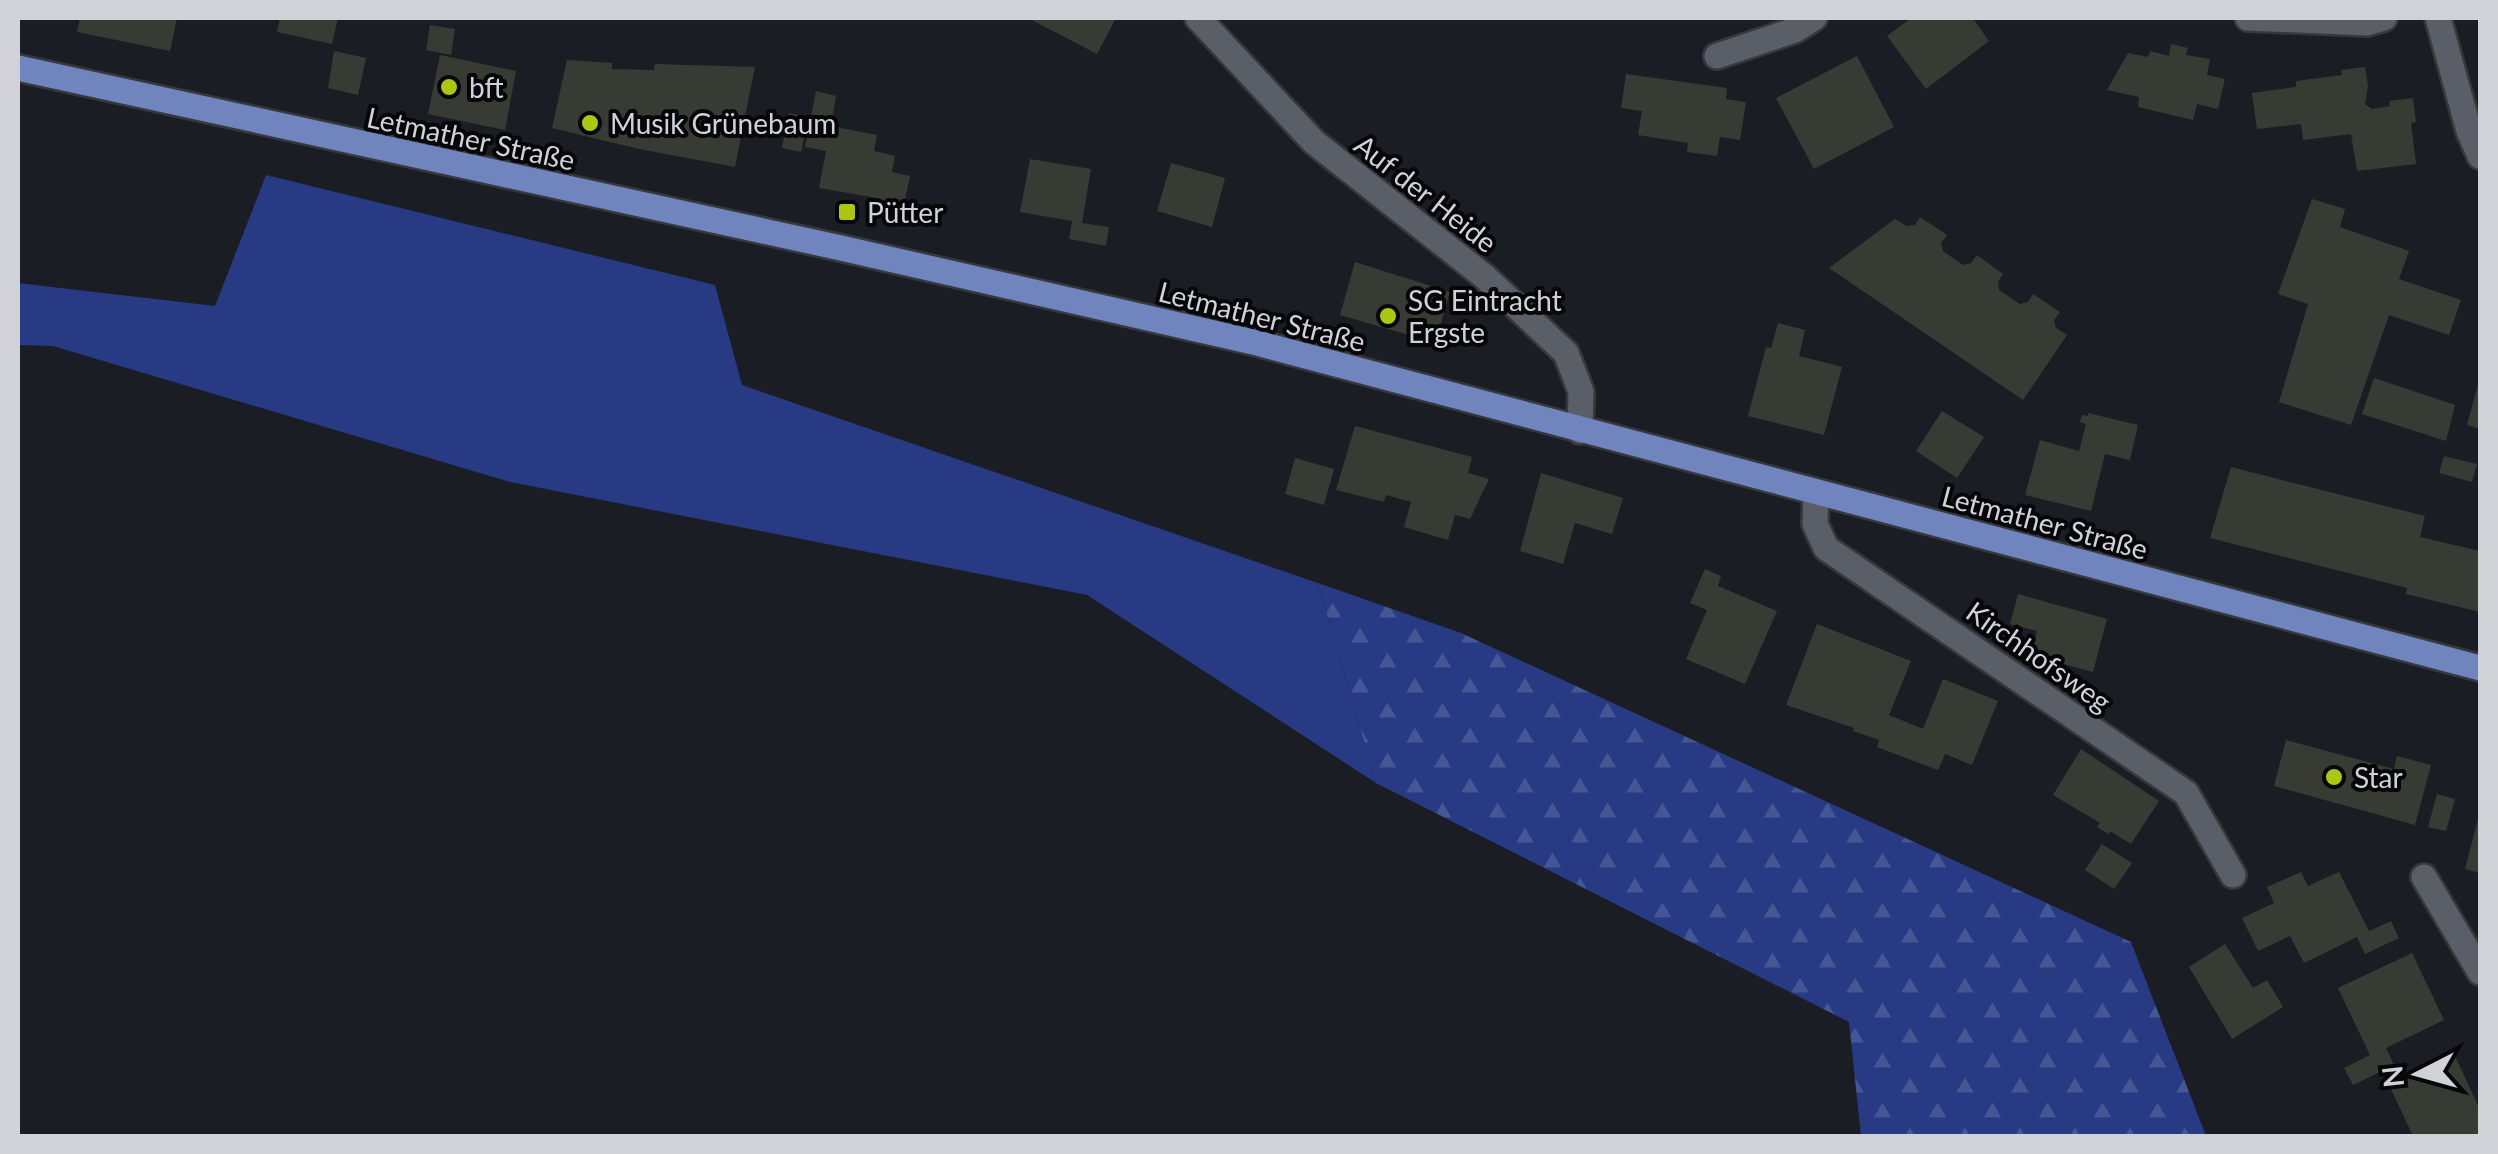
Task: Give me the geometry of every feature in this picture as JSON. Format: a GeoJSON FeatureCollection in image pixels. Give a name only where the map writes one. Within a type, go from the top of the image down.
{"type":"FeatureCollection","features":[{"type":"Feature","properties":{"kind":"main road","name":"Letmather Straße"},"geometry":{"type":"LineString","coordinates":[[18,68],[1216,333],[2480,668]]}},
{"type":"Feature","properties":{"kind":"street","name":"Auf der Heide"},"geometry":{"type":"LineString","coordinates":[[1198,18],[1314,142],[1484,277],[1566,352],[1581,392],[1580,431]]}},
{"type":"Feature","properties":{"kind":"street"},"geometry":{"type":"LineString","coordinates":[[1717,56],[1796,30],[1814,18]]}},
{"type":"Feature","properties":{"kind":"street"},"geometry":{"type":"LineString","coordinates":[[2248,18],[2367,24],[2384,18]]}},
{"type":"Feature","properties":{"kind":"street"},"geometry":{"type":"LineString","coordinates":[[2438,18],[2480,156]]}},
{"type":"Feature","properties":{"kind":"street","name":"Kirchhofsweg"},"geometry":{"type":"LineString","coordinates":[[1816,493],[1816,524],[1826,548],[2186,794],[2233,875]]}},
{"type":"Feature","properties":{"kind":"street"},"geometry":{"type":"LineString","coordinates":[[2424,877],[2480,972]]}},
{"type":"Feature","properties":{"kind":"green space"},"geometry":{"type":"Polygon","coordinates":[[[266,175],[715,285],[742,385],[1318,583],[1376,783],[1087,595],[510,482],[53,346],[18,345],[18,283],[215,306],[266,175]]]}},
{"type":"Feature","properties":{"kind":"green space"},"geometry":{"type":"Polygon","coordinates":[[[1318,583],[1461,633],[2131,942],[2206,1136],[1861,1136],[1849,1022],[1376,783],[1318,583]]]}},
{"type":"Feature","properties":{"kind":"building"},"geometry":{"type":"Polygon","coordinates":[[[80,18],[177,18],[170,51],[77,32],[80,18]]]}},
{"type":"Feature","properties":{"kind":"building"},"geometry":{"type":"Polygon","coordinates":[[[280,18],[338,18],[332,44],[277,32],[280,18]]]}},
{"type":"Feature","properties":{"kind":"building"},"geometry":{"type":"Polygon","coordinates":[[[1028,18],[1116,18],[1097,54],[1028,18]]]}},
{"type":"Feature","properties":{"kind":"building"},"geometry":{"type":"Polygon","coordinates":[[[1911,18],[1977,18],[1974,20],[1989,41],[1926,89],[1887,36],[1911,18]]]}},
{"type":"Feature","properties":{"kind":"building"},"geometry":{"type":"Polygon","coordinates":[[[430,25],[455,29],[451,55],[426,50],[430,25]]]}},
{"type":"Feature","properties":{"kind":"building"},"geometry":{"type":"Polygon","coordinates":[[[2171,44],[2188,48],[2186,55],[2210,59],[2207,75],[2225,79],[2218,109],[2197,104],[2193,120],[2138,107],[2139,97],[2107,90],[2128,53],[2148,57],[2150,51],[2169,56],[2171,44]]]}},
{"type":"Feature","properties":{"kind":"building"},"geometry":{"type":"Polygon","coordinates":[[[334,51],[366,58],[358,95],[328,88],[334,51]]]}},
{"type":"Feature","properties":{"kind":"building"},"geometry":{"type":"Polygon","coordinates":[[[440,55],[516,71],[505,130],[428,114],[440,55]]]}},
{"type":"Feature","properties":{"kind":"building"},"geometry":{"type":"Polygon","coordinates":[[[1857,56],[1894,127],[1814,169],[1776,98],[1857,56]]]}},
{"type":"Feature","properties":{"kind":"building"},"geometry":{"type":"Polygon","coordinates":[[[567,60],[612,63],[612,69],[654,70],[655,64],[755,67],[735,167],[552,128],[567,60]]]}},
{"type":"Feature","properties":{"kind":"building"},"geometry":{"type":"Polygon","coordinates":[[[2365,67],[2365,104],[2372,109],[2390,106],[2389,101],[2413,98],[2416,122],[2411,123],[2416,164],[2357,171],[2351,134],[2303,140],[2301,124],[2257,129],[2252,93],[2296,87],[2296,81],[2342,75],[2341,70],[2365,67]]]}},
{"type":"Feature","properties":{"kind":"building"},"geometry":{"type":"Polygon","coordinates":[[[1626,74],[1727,88],[1726,99],[1746,102],[1740,140],[1720,137],[1717,156],[1687,152],[1688,143],[1638,135],[1642,111],[1621,108],[1626,74]]]}},
{"type":"Feature","properties":{"kind":"building"},"geometry":{"type":"Polygon","coordinates":[[[816,91],[836,96],[831,126],[877,135],[874,151],[895,156],[892,172],[910,176],[904,204],[892,201],[891,206],[876,203],[877,198],[819,188],[826,151],[805,147],[816,91]]]}},
{"type":"Feature","properties":{"kind":"building"},"geometry":{"type":"Polygon","coordinates":[[[789,113],[809,117],[801,152],[782,148],[789,113]]]}},
{"type":"Feature","properties":{"kind":"building"},"geometry":{"type":"Polygon","coordinates":[[[1030,159],[1091,169],[1082,223],[1109,227],[1106,246],[1069,239],[1072,221],[1020,212],[1030,159]]]}},
{"type":"Feature","properties":{"kind":"building"},"geometry":{"type":"Polygon","coordinates":[[[1171,163],[1225,178],[1212,227],[1157,211],[1171,163]]]}},
{"type":"Feature","properties":{"kind":"building"},"geometry":{"type":"Polygon","coordinates":[[[2312,199],[2345,209],[2340,227],[2409,251],[2399,279],[2461,300],[2449,335],[2389,315],[2351,425],[2279,402],[2308,304],[2278,294],[2312,199]]]}},
{"type":"Feature","properties":{"kind":"building"},"geometry":{"type":"Polygon","coordinates":[[[1920,217],[1947,235],[1941,243],[1943,251],[1963,265],[1971,263],[1977,255],[2003,274],[1999,290],[2020,304],[2028,302],[2033,294],[2060,312],[2054,320],[2056,328],[2067,335],[2023,400],[1829,268],[1895,219],[1907,226],[1915,225],[1920,217]]]}},
{"type":"Feature","properties":{"kind":"building"},"geometry":{"type":"Polygon","coordinates":[[[1355,262],[1450,292],[1439,330],[1423,325],[1419,338],[1340,315],[1355,262]]]}},
{"type":"Feature","properties":{"kind":"building"},"geometry":{"type":"Polygon","coordinates":[[[1778,323],[1805,330],[1799,356],[1842,367],[1824,435],[1748,416],[1766,347],[1771,348],[1778,323]]]}},
{"type":"Feature","properties":{"kind":"building"},"geometry":{"type":"Polygon","coordinates":[[[2374,378],[2455,405],[2446,441],[2362,414],[2374,378]]]}},
{"type":"Feature","properties":{"kind":"building"},"geometry":{"type":"Polygon","coordinates":[[[2480,381],[2480,429],[2467,425],[2480,381]]]}},
{"type":"Feature","properties":{"kind":"building"},"geometry":{"type":"Polygon","coordinates":[[[1942,411],[1984,437],[1957,478],[1916,451],[1942,411]]]}},
{"type":"Feature","properties":{"kind":"building"},"geometry":{"type":"Polygon","coordinates":[[[2088,413],[2138,425],[2130,460],[2105,454],[2091,511],[2025,495],[2040,440],[2079,451],[2086,424],[2080,422],[2082,415],[2088,413]]]}},
{"type":"Feature","properties":{"kind":"building"},"geometry":{"type":"Polygon","coordinates":[[[1355,426],[1472,457],[1468,473],[1489,479],[1470,519],[1455,515],[1448,540],[1404,527],[1411,502],[1386,495],[1384,502],[1336,490],[1355,426]]]}},
{"type":"Feature","properties":{"kind":"building"},"geometry":{"type":"Polygon","coordinates":[[[2444,456],[2477,464],[2472,482],[2439,473],[2444,456]]]}},
{"type":"Feature","properties":{"kind":"building"},"geometry":{"type":"Polygon","coordinates":[[[1295,458],[1334,469],[1324,505],[1285,494],[1295,458]]]}},
{"type":"Feature","properties":{"kind":"building"},"geometry":{"type":"Polygon","coordinates":[[[2231,467],[2425,516],[2420,537],[2480,551],[2480,612],[2406,594],[2407,588],[2210,538],[2231,467]]]}},
{"type":"Feature","properties":{"kind":"building"},"geometry":{"type":"Polygon","coordinates":[[[1541,473],[1623,498],[1612,534],[1575,523],[1563,564],[1520,551],[1541,473]]]}},
{"type":"Feature","properties":{"kind":"building"},"geometry":{"type":"Polygon","coordinates":[[[1705,569],[1721,576],[1718,586],[1777,611],[1745,684],[1686,659],[1707,610],[1690,603],[1705,569]]]}},
{"type":"Feature","properties":{"kind":"building"},"geometry":{"type":"Polygon","coordinates":[[[2018,594],[2107,619],[2093,672],[2030,655],[2037,631],[2010,624],[2018,594]]]}},
{"type":"Feature","properties":{"kind":"building"},"geometry":{"type":"Polygon","coordinates":[[[1817,624],[1911,661],[1889,715],[1923,729],[1943,679],[1998,701],[1972,765],[1945,754],[1938,770],[1877,747],[1879,740],[1853,731],[1854,728],[1786,705],[1817,624]]]}},
{"type":"Feature","properties":{"kind":"building","name":"Star"},"geometry":{"type":"Polygon","coordinates":[[[2286,740],[2394,769],[2397,756],[2431,765],[2415,825],[2274,786],[2286,740]]]}},
{"type":"Feature","properties":{"kind":"building"},"geometry":{"type":"Polygon","coordinates":[[[2081,749],[2159,801],[2131,844],[2110,831],[2108,834],[2097,827],[2100,823],[2053,795],[2081,749]]]}},
{"type":"Feature","properties":{"kind":"building"},"geometry":{"type":"Polygon","coordinates":[[[2437,794],[2455,799],[2446,831],[2428,827],[2437,794]]]}},
{"type":"Feature","properties":{"kind":"building"},"geometry":{"type":"Polygon","coordinates":[[[2480,816],[2480,873],[2465,869],[2480,816]]]}},
{"type":"Feature","properties":{"kind":"building"},"geometry":{"type":"Polygon","coordinates":[[[2102,844],[2132,863],[2114,889],[2085,870],[2102,844]]]}},
{"type":"Feature","properties":{"kind":"building"},"geometry":{"type":"Polygon","coordinates":[[[2301,872],[2308,886],[2339,872],[2369,931],[2391,921],[2399,938],[2365,954],[2357,937],[2304,963],[2290,936],[2258,951],[2242,918],[2274,903],[2267,887],[2301,872]]]}},
{"type":"Feature","properties":{"kind":"building"},"geometry":{"type":"Polygon","coordinates":[[[2225,944],[2253,988],[2267,980],[2283,1007],[2232,1039],[2189,967],[2225,944]]]}},
{"type":"Feature","properties":{"kind":"building"},"geometry":{"type":"Polygon","coordinates":[[[2412,953],[2444,1020],[2386,1048],[2394,1065],[2353,1085],[2344,1068],[2370,1055],[2338,988],[2412,953]]]}},
{"type":"Feature","properties":{"kind":"building"},"geometry":{"type":"Polygon","coordinates":[[[2455,1056],[2480,1110],[2480,1136],[2413,1136],[2390,1087],[2455,1056]]]}},
{"type":"Feature","properties":{"kind":"place","name":"bft"},"geometry":{"type":"Point","coordinates":[449,87]}},
{"type":"Feature","properties":{"kind":"place","name":"Musik Grünebaum"},"geometry":{"type":"Point","coordinates":[590,123]}},
{"type":"Feature","properties":{"kind":"place","name":"Pütter"},"geometry":{"type":"Point","coordinates":[847,212]}},
{"type":"Feature","properties":{"kind":"place","name":"SG Eintracht Ergste"},"geometry":{"type":"Point","coordinates":[1388,316]}},
{"type":"Feature","properties":{"kind":"place","name":"Star"},"geometry":{"type":"Point","coordinates":[2334,777]}}]}
